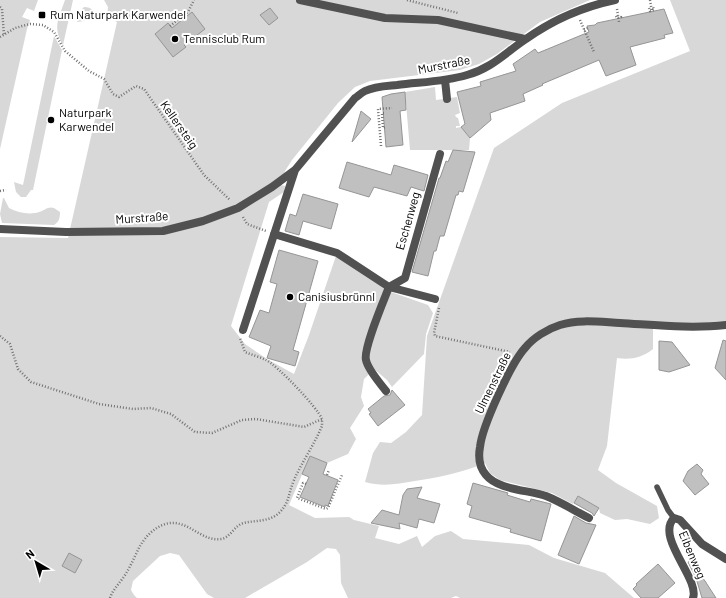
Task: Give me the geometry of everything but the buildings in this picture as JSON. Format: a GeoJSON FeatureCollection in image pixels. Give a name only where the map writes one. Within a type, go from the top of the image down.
{"type":"FeatureCollection","features":[{"type":"Feature","properties":{"kind":"street"},"geometry":{"type":"LineString","coordinates":[[300,0],[385,18],[438,20],[525,39]]}},
{"type":"Feature","properties":{"kind":"street","name":"Murstraße"},"geometry":{"type":"LineString","coordinates":[[0,229],[66,232],[163,231],[203,221],[238,208],[272,187],[295,170],[354,98],[365,91],[378,87],[445,80],[467,75],[488,67],[525,39],[571,13],[596,4],[615,3]]}},
{"type":"Feature","properties":{"kind":"street"},"geometry":{"type":"LineString","coordinates":[[445,80],[447,99]]}},
{"type":"Feature","properties":{"kind":"street","name":"Eschenweg"},"geometry":{"type":"LineString","coordinates":[[389,287],[405,278],[440,154]]}},
{"type":"Feature","properties":{"kind":"street","name":"Murstraße"},"geometry":{"type":"LineString","coordinates":[[242,330],[295,170]]}},
{"type":"Feature","properties":{"kind":"street"},"geometry":{"type":"LineString","coordinates":[[274,234],[337,253],[389,287],[435,299]]}},
{"type":"Feature","properties":{"kind":"street"},"geometry":{"type":"LineString","coordinates":[[386,391],[368,365],[365,356],[373,329],[389,287]]}},
{"type":"Feature","properties":{"kind":"street","name":"Ulmenstraße"},"geometry":{"type":"LineString","coordinates":[[589,518],[544,496],[496,483],[488,477],[480,466],[479,452],[484,430],[508,375],[520,354],[533,340],[546,331],[559,325],[579,321],[667,326],[710,327],[726,325]]}},
{"type":"Feature","properties":{"kind":"street","name":"Eibenweg"},"geometry":{"type":"LineString","coordinates":[[693,598],[694,594],[692,586],[669,534],[669,526],[674,518],[680,520],[702,544],[726,559]]}},
{"type":"Feature","properties":{"kind":"lane"},"geometry":{"type":"LineString","coordinates":[[657,487],[668,510],[674,518]]}},
{"type":"Feature","properties":{"kind":"path"},"geometry":{"type":"LineString","coordinates":[[170,26],[188,12],[194,0]]}},
{"type":"Feature","properties":{"kind":"path"},"geometry":{"type":"LineString","coordinates":[[650,0],[652,9]]}},
{"type":"Feature","properties":{"kind":"path"},"geometry":{"type":"LineString","coordinates":[[615,3],[619,22]]}},
{"type":"Feature","properties":{"kind":"path"},"geometry":{"type":"LineString","coordinates":[[0,7],[2,9],[4,35],[0,37]]}},
{"type":"Feature","properties":{"kind":"path"},"geometry":{"type":"LineString","coordinates":[[578,16],[590,39],[594,52]]}},
{"type":"Feature","properties":{"kind":"path","name":"Kellersteig"},"geometry":{"type":"LineString","coordinates":[[4,35],[15,28],[30,24],[43,25],[54,32],[65,51],[89,71],[104,79],[113,94],[119,97],[136,86],[144,89],[204,175],[238,208]]}},
{"type":"Feature","properties":{"kind":"path"},"geometry":{"type":"LineString","coordinates":[[584,30],[588,28]]}},
{"type":"Feature","properties":{"kind":"path"},"geometry":{"type":"LineString","coordinates":[[385,127],[383,128],[381,124],[378,109],[392,108]]}},
{"type":"Feature","properties":{"kind":"path"},"geometry":{"type":"LineString","coordinates":[[381,146],[382,113],[384,113]]}},
{"type":"Feature","properties":{"kind":"path"},"geometry":{"type":"LineString","coordinates":[[0,191],[6,190]]}},
{"type":"Feature","properties":{"kind":"path"},"geometry":{"type":"LineString","coordinates":[[238,208],[247,224],[274,234]]}},
{"type":"Feature","properties":{"kind":"path"},"geometry":{"type":"LineString","coordinates":[[435,299],[439,305],[434,333],[435,336],[520,354]]}},
{"type":"Feature","properties":{"kind":"path"},"geometry":{"type":"LineString","coordinates":[[110,598],[112,591],[124,577],[134,560],[140,545],[152,532],[162,526],[171,522],[181,524],[208,537],[220,539],[224,538],[241,524],[269,519],[277,514],[286,505],[294,480],[322,426],[322,419],[299,391],[276,367],[266,360],[245,352],[240,339],[242,330]]}},
{"type":"Feature","properties":{"kind":"path"},"geometry":{"type":"LineString","coordinates":[[0,336],[10,344],[18,369],[31,382],[99,404],[133,409],[151,408],[171,414],[195,432],[212,434],[242,420],[256,419],[304,426],[322,419]]}},
{"type":"Feature","properties":{"kind":"path"},"geometry":{"type":"LineString","coordinates":[[327,475],[329,470]]}},
{"type":"Feature","properties":{"kind":"path"},"geometry":{"type":"LineString","coordinates":[[306,484],[303,483],[297,498],[326,509],[328,508],[342,475]]}},
{"type":"Feature","properties":{"kind":"shaded area"},"geometry":{"type":"Polygon","coordinates":[[[0,0],[38,0],[34,11],[27,8],[22,17],[30,20],[0,149],[0,0]]]}},
{"type":"Feature","properties":{"kind":"shaded area"},"geometry":{"type":"Polygon","coordinates":[[[65,0],[73,0],[63,45],[57,28],[65,0]]]}},
{"type":"Feature","properties":{"kind":"shaded area"},"geometry":{"type":"Polygon","coordinates":[[[104,0],[590,0],[540,22],[497,54],[479,64],[460,70],[370,81],[355,87],[338,103],[292,160],[285,171],[281,185],[285,186],[284,192],[269,202],[231,326],[245,344],[267,359],[294,374],[337,253],[388,291],[428,305],[433,313],[426,334],[424,354],[392,387],[387,380],[374,369],[364,379],[361,397],[364,406],[350,428],[356,439],[348,454],[327,463],[310,456],[289,505],[315,518],[349,517],[354,520],[379,526],[375,538],[399,544],[417,536],[422,547],[435,536],[451,531],[463,539],[529,545],[554,558],[605,573],[634,598],[460,598],[456,596],[451,598],[348,598],[341,583],[340,555],[336,549],[327,548],[307,562],[245,598],[214,598],[207,594],[179,555],[170,553],[160,556],[133,581],[131,590],[137,598],[0,598],[0,237],[68,238],[117,22],[107,17],[108,7],[104,0]]]}},
{"type":"Feature","properties":{"kind":"shaded area"},"geometry":{"type":"Polygon","coordinates":[[[670,0],[726,0],[726,325],[653,325],[653,349],[636,358],[617,358],[607,446],[598,470],[616,483],[657,506],[659,518],[650,524],[627,519],[615,520],[600,513],[599,508],[578,496],[573,504],[552,493],[500,480],[490,473],[485,463],[450,474],[402,483],[384,485],[365,482],[373,453],[380,442],[391,443],[406,432],[422,415],[427,336],[494,148],[562,103],[690,51],[670,0]]]}},
{"type":"Feature","properties":{"kind":"shaded area"},"geometry":{"type":"Polygon","coordinates":[[[84,7],[93,10],[96,19],[77,22],[78,13],[84,7]]]}},
{"type":"Feature","properties":{"kind":"shaded area"},"geometry":{"type":"Polygon","coordinates":[[[54,36],[62,50],[33,190],[31,190],[26,197],[21,197],[16,192],[14,182],[23,185],[54,36]]]}},
{"type":"Feature","properties":{"kind":"shaded area"},"geometry":{"type":"Polygon","coordinates":[[[435,87],[436,100],[457,97],[460,113],[455,115],[458,118],[460,126],[456,126],[456,128],[461,127],[470,138],[469,150],[410,150],[405,92],[435,87]]]}},
{"type":"Feature","properties":{"kind":"shaded area"},"geometry":{"type":"Polygon","coordinates":[[[3,198],[9,208],[20,212],[35,213],[48,208],[54,208],[60,212],[59,220],[54,225],[2,223],[0,214],[3,198]]]}},
{"type":"Feature","properties":{"kind":"place","name":"Rum Naturpark Karwendel"},"geometry":{"type":"Point","coordinates":[42,15]}},
{"type":"Feature","properties":{"kind":"place","name":"Tennisclub Rum"},"geometry":{"type":"Point","coordinates":[175,39]}},
{"type":"Feature","properties":{"kind":"place","name":"Naturpark Karwendel"},"geometry":{"type":"Point","coordinates":[51,120]}},
{"type":"Feature","properties":{"kind":"place","name":"Canisiusbrünnl"},"geometry":{"type":"Point","coordinates":[290,297]}}]}
